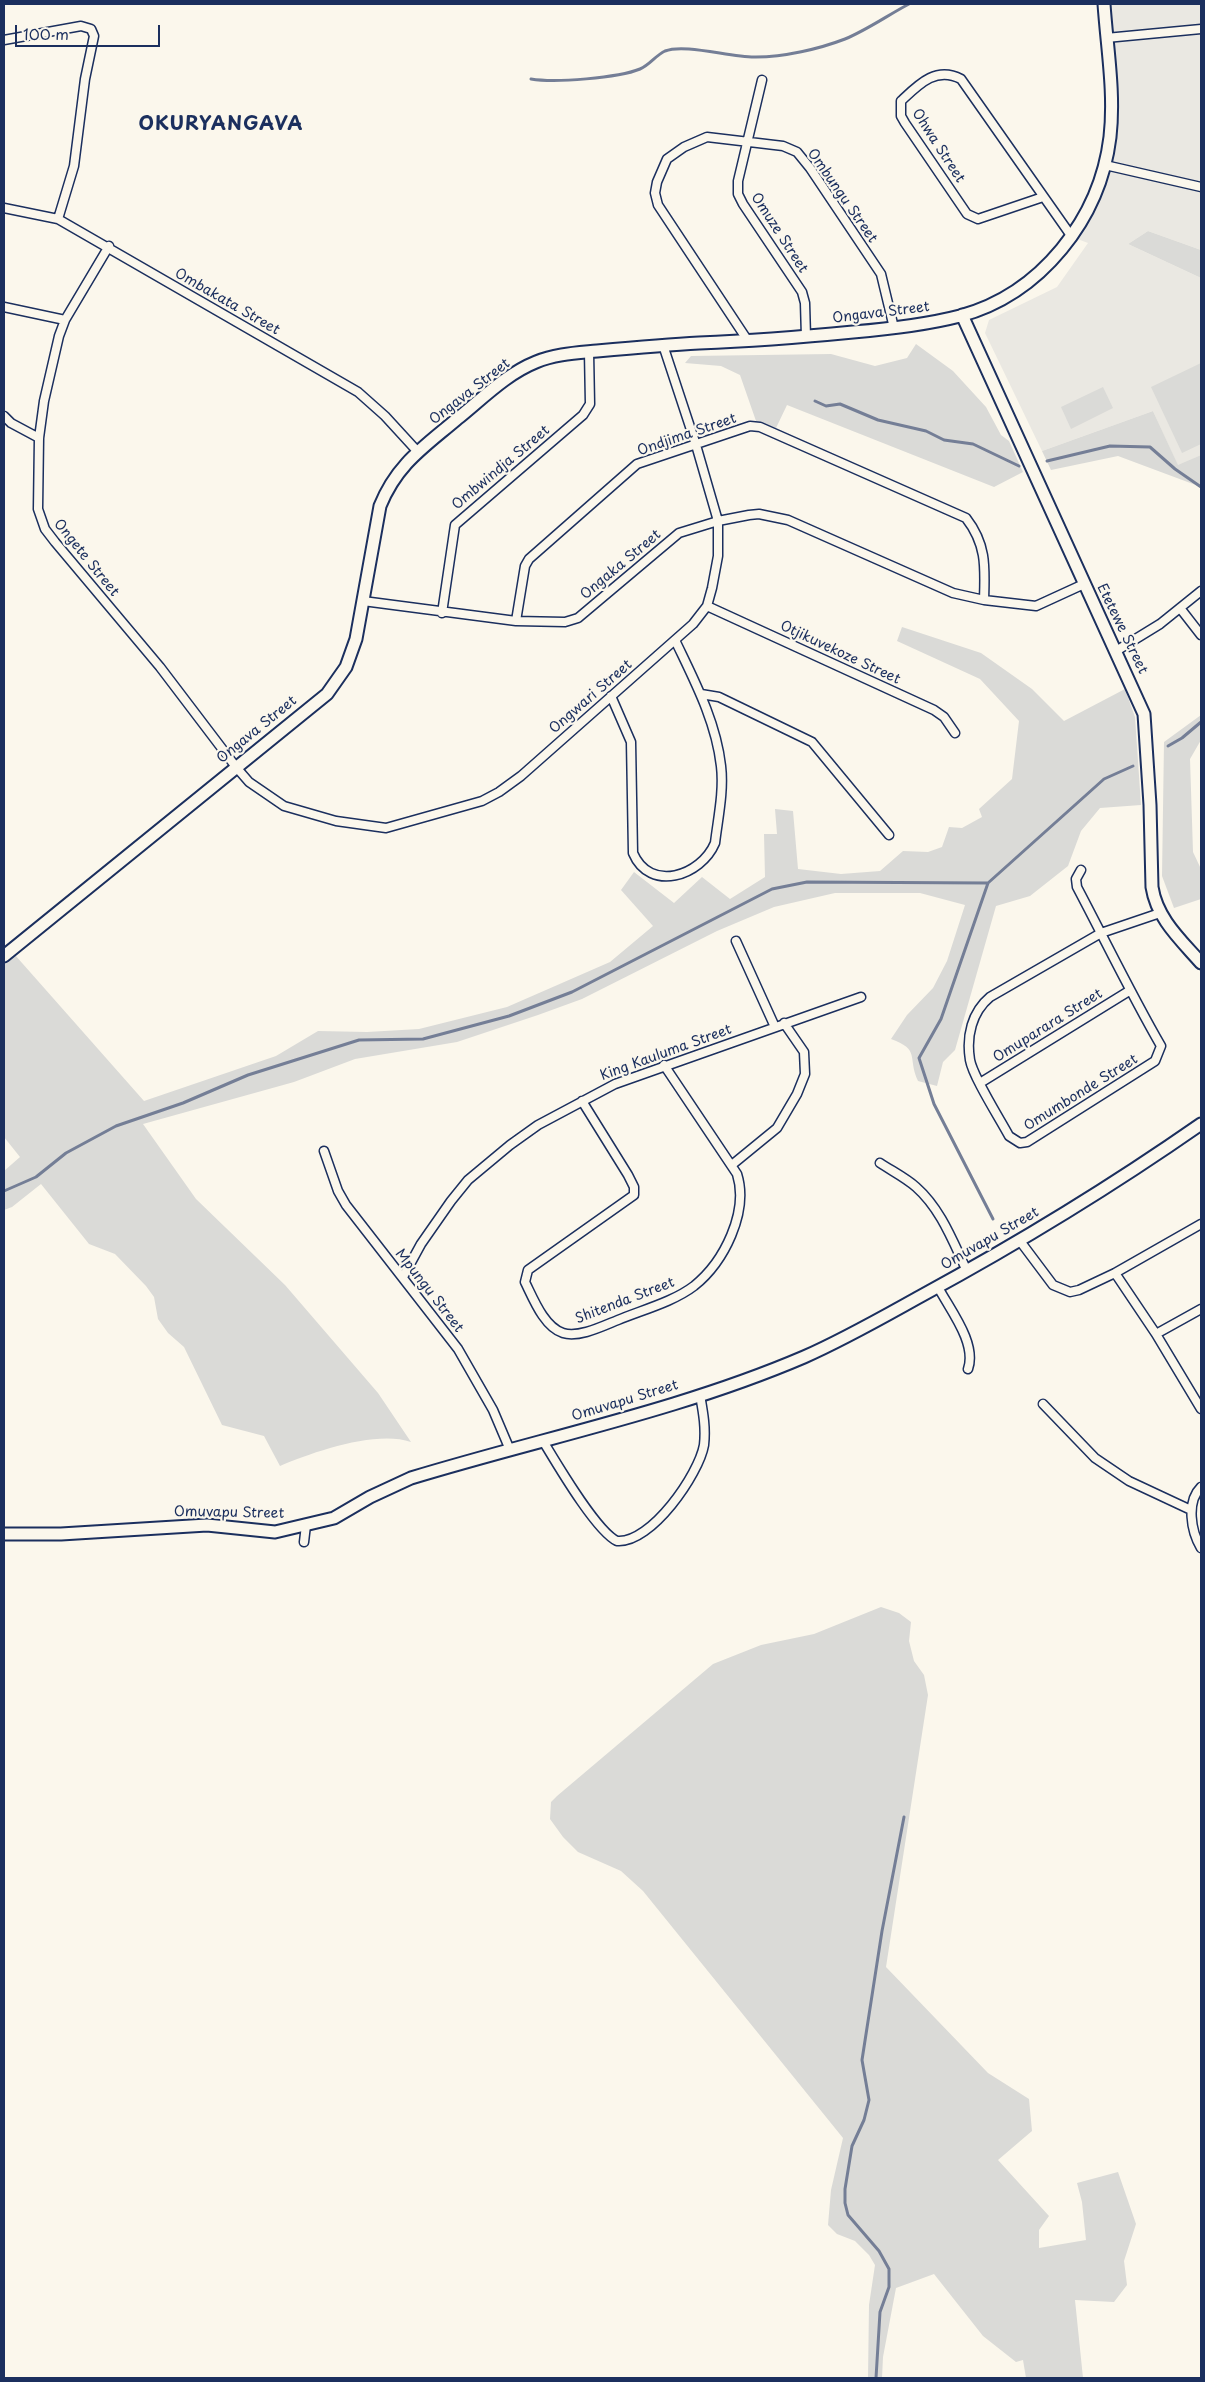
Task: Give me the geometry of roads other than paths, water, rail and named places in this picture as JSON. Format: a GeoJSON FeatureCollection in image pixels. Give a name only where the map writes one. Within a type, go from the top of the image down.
{"type":"FeatureCollection","features":[{"type":"Feature","properties":{"kind":"street","name":"Ongava Street"},"geometry":{"type":"LineString","coordinates":[[4,956],[327,694],[346,667],[356,639],[380,506],[388,487],[399,470],[418,452],[510,376],[536,361],[589,352],[664,345],[806,337],[894,328],[962,316],[1021,287],[1042,269],[1072,237],[1087,213],[1105,165],[1112,113],[1104,4]]}},
{"type":"Feature","properties":{"kind":"street"},"geometry":{"type":"LineString","coordinates":[[4,40],[81,26],[91,30],[94,36],[85,79],[74,166],[58,219]]}},
{"type":"Feature","properties":{"kind":"street"},"geometry":{"type":"LineString","coordinates":[[1106,38],[1201,29]]}},
{"type":"Feature","properties":{"kind":"street","name":"Ohwa Street"},"geometry":{"type":"LineString","coordinates":[[1043,197],[978,219],[972,218],[967,214],[905,123],[901,116],[901,102],[922,83],[939,74],[946,73],[961,78],[1072,237]]}},
{"type":"Feature","properties":{"kind":"street","name":"Omuze Street"},"geometry":{"type":"LineString","coordinates":[[762,80],[746,142],[738,181],[738,194],[802,292],[806,303],[806,337]]}},
{"type":"Feature","properties":{"kind":"street","name":"Ombungu Street"},"geometry":{"type":"LineString","coordinates":[[748,341],[662,214],[655,193],[664,164],[671,156],[684,147],[707,137],[783,146],[793,149],[810,168],[881,274],[894,328]]}},
{"type":"Feature","properties":{"kind":"street"},"geometry":{"type":"LineString","coordinates":[[1105,165],[1201,187]]}},
{"type":"Feature","properties":{"kind":"street","name":"Ombakata Street"},"geometry":{"type":"LineString","coordinates":[[4,208],[58,219],[109,246],[358,392],[385,416],[418,452]]}},
{"type":"Feature","properties":{"kind":"street","name":"Ongete Street"},"geometry":{"type":"LineString","coordinates":[[109,246],[65,320],[59,336],[47,384],[40,438],[38,509],[45,528],[160,667],[236,767]]}},
{"type":"Feature","properties":{"kind":"street"},"geometry":{"type":"LineString","coordinates":[[4,307],[65,320]]}},
{"type":"Feature","properties":{"kind":"street","name":"Etetewe Street"},"geometry":{"type":"LineString","coordinates":[[962,316],[1144,714],[1150,805],[1152,888],[1160,913],[1201,963]]}},
{"type":"Feature","properties":{"kind":"street","name":"Ongwari Street"},"geometry":{"type":"LineString","coordinates":[[236,767],[249,782],[284,806],[336,821],[386,828],[482,801],[499,792],[693,624],[707,606],[718,556],[718,521],[664,345]]}},
{"type":"Feature","properties":{"kind":"street","name":"Ombwindja Street"},"geometry":{"type":"LineString","coordinates":[[442,613],[455,525],[583,415],[590,404],[589,352]]}},
{"type":"Feature","properties":{"kind":"street"},"geometry":{"type":"LineString","coordinates":[[4,416],[11,423],[40,438]]}},
{"type":"Feature","properties":{"kind":"street","name":"Ondjima Street"},"geometry":{"type":"LineString","coordinates":[[516,622],[525,566],[535,552],[637,464],[750,426],[760,427],[966,518],[973,528],[986,565],[984,600]]}},
{"type":"Feature","properties":{"kind":"street","name":"Ongaka Street"},"geometry":{"type":"LineString","coordinates":[[363,601],[516,622],[565,622],[578,618],[672,538],[684,531],[718,521],[759,514],[788,520],[953,593],[984,600],[1036,606],[1084,584]]}},
{"type":"Feature","properties":{"kind":"street"},"geometry":{"type":"LineString","coordinates":[[1116,651],[1160,624],[1201,591]]}},
{"type":"Feature","properties":{"kind":"street","name":"Otjikuvekoze Street"},"geometry":{"type":"LineString","coordinates":[[707,606],[934,710],[944,716],[956,733]]}},
{"type":"Feature","properties":{"kind":"street"},"geometry":{"type":"LineString","coordinates":[[1180,608],[1201,635]]}},
{"type":"Feature","properties":{"kind":"street"},"geometry":{"type":"LineString","coordinates":[[611,696],[628,731],[632,751],[633,854],[644,869],[651,873],[671,876],[691,871],[711,852],[715,842],[721,767],[715,734],[701,694],[675,640]]}},
{"type":"Feature","properties":{"kind":"street"},"geometry":{"type":"LineString","coordinates":[[701,694],[719,697],[812,742],[889,835]]}},
{"type":"Feature","properties":{"kind":"street"},"geometry":{"type":"LineString","coordinates":[[1081,870],[1076,880],[1077,887],[1101,933]]}},
{"type":"Feature","properties":{"kind":"street","name":"Omumbonde Street"},"geometry":{"type":"LineString","coordinates":[[1101,933],[1129,991],[1161,1046],[1155,1061],[1026,1142],[1020,1143],[1009,1136],[970,1062],[971,1024],[979,1006],[990,997],[1101,933],[1160,913]]}},
{"type":"Feature","properties":{"kind":"street"},"geometry":{"type":"LineString","coordinates":[[736,941],[775,1027]]}},
{"type":"Feature","properties":{"kind":"street","name":"Omuparara Street"},"geometry":{"type":"LineString","coordinates":[[980,1083],[1129,991]]}},
{"type":"Feature","properties":{"kind":"street","name":"King Kauluma Street"},"geometry":{"type":"LineString","coordinates":[[403,1277],[421,1244],[450,1201],[468,1180],[510,1144],[531,1130],[602,1089],[664,1065],[861,997]]}},
{"type":"Feature","properties":{"kind":"street"},"geometry":{"type":"LineString","coordinates":[[733,1164],[777,1128],[797,1094],[805,1074],[804,1052],[784,1023]]}},
{"type":"Feature","properties":{"kind":"street","name":"Shitenda Street"},"geometry":{"type":"LineString","coordinates":[[582,1101],[628,1176],[634,1187],[634,1195],[528,1270],[525,1282],[540,1311],[553,1328],[564,1333],[574,1334],[597,1328],[663,1302],[693,1287],[705,1275],[728,1242],[736,1220],[741,1198],[741,1186],[733,1164],[664,1065]]}},
{"type":"Feature","properties":{"kind":"street","name":"Omuvapu Street"},"geometry":{"type":"LineString","coordinates":[[4,1534],[61,1534],[207,1525],[275,1532],[334,1518],[411,1478],[700,1395],[805,1356],[845,1338],[1020,1241],[1201,1124]]}},
{"type":"Feature","properties":{"kind":"street","name":"Mpungu Street"},"geometry":{"type":"LineString","coordinates":[[324,1151],[333,1178],[346,1204],[458,1349],[476,1378],[510,1450]]}},
{"type":"Feature","properties":{"kind":"street"},"geometry":{"type":"LineString","coordinates":[[880,1163],[916,1187],[931,1204],[945,1224],[967,1271]]}},
{"type":"Feature","properties":{"kind":"street"},"geometry":{"type":"LineString","coordinates":[[1020,1241],[1047,1278],[1062,1290],[1079,1290],[1201,1224]]}},
{"type":"Feature","properties":{"kind":"street"},"geometry":{"type":"LineString","coordinates":[[1115,1272],[1200,1404]]}},
{"type":"Feature","properties":{"kind":"street"},"geometry":{"type":"LineString","coordinates":[[938,1287],[962,1330],[970,1351],[971,1361],[968,1369]]}},
{"type":"Feature","properties":{"kind":"street"},"geometry":{"type":"LineString","coordinates":[[1156,1334],[1201,1308]]}},
{"type":"Feature","properties":{"kind":"street"},"geometry":{"type":"LineString","coordinates":[[543,1441],[561,1471],[603,1530],[617,1541],[631,1539],[650,1527],[670,1507],[688,1483],[703,1447],[705,1422],[700,1395]]}},
{"type":"Feature","properties":{"kind":"street"},"geometry":{"type":"LineString","coordinates":[[1043,1404],[1095,1458],[1129,1481],[1191,1510]]}},
{"type":"Feature","properties":{"kind":"street"},"geometry":{"type":"LineString","coordinates":[[1201,1486],[1191,1510],[1196,1538],[1201,1548]]}},
{"type":"Feature","properties":{"kind":"street"},"geometry":{"type":"LineString","coordinates":[[304,1542],[306,1525]]}},
{"type":"Feature","properties":{"kind":"waterway"},"geometry":{"type":"LineString","coordinates":[[531,79],[570,80],[617,75],[640,69],[665,51],[674,49],[746,57],[778,56],[801,52],[845,39],[909,4]]}},
{"type":"Feature","properties":{"kind":"waterway"},"geometry":{"type":"LineString","coordinates":[[815,401],[826,406],[840,404],[878,420],[926,431],[944,440],[973,444],[1019,466]]}},
{"type":"Feature","properties":{"kind":"waterway"},"geometry":{"type":"LineString","coordinates":[[1047,461],[1110,446],[1150,447],[1175,469],[1201,487]]}},
{"type":"Feature","properties":{"kind":"waterway"},"geometry":{"type":"LineString","coordinates":[[1168,746],[1182,738],[1201,722]]}},
{"type":"Feature","properties":{"kind":"waterway"},"geometry":{"type":"LineString","coordinates":[[993,1219],[934,1104],[919,1058],[941,1019],[988,883],[1104,779],[1133,766]]}},
{"type":"Feature","properties":{"kind":"waterway"},"geometry":{"type":"LineString","coordinates":[[4,1191],[36,1177],[66,1153],[116,1126],[183,1103],[248,1075],[359,1040],[423,1039],[509,1016],[572,992],[772,889],[807,882],[988,883]]}},
{"type":"Feature","properties":{"kind":"waterway"},"geometry":{"type":"LineString","coordinates":[[876,2378],[880,2312],[889,2287],[889,2269],[879,2251],[848,2215],[845,2203],[845,2189],[852,2146],[864,2120],[869,2100],[862,2060],[882,1931],[904,1817]]}},
{"type":"Feature","properties":{"kind":"district","name":"OKURYANGAVA"},"geometry":{"type":"Point","coordinates":[221,125]}}]}
